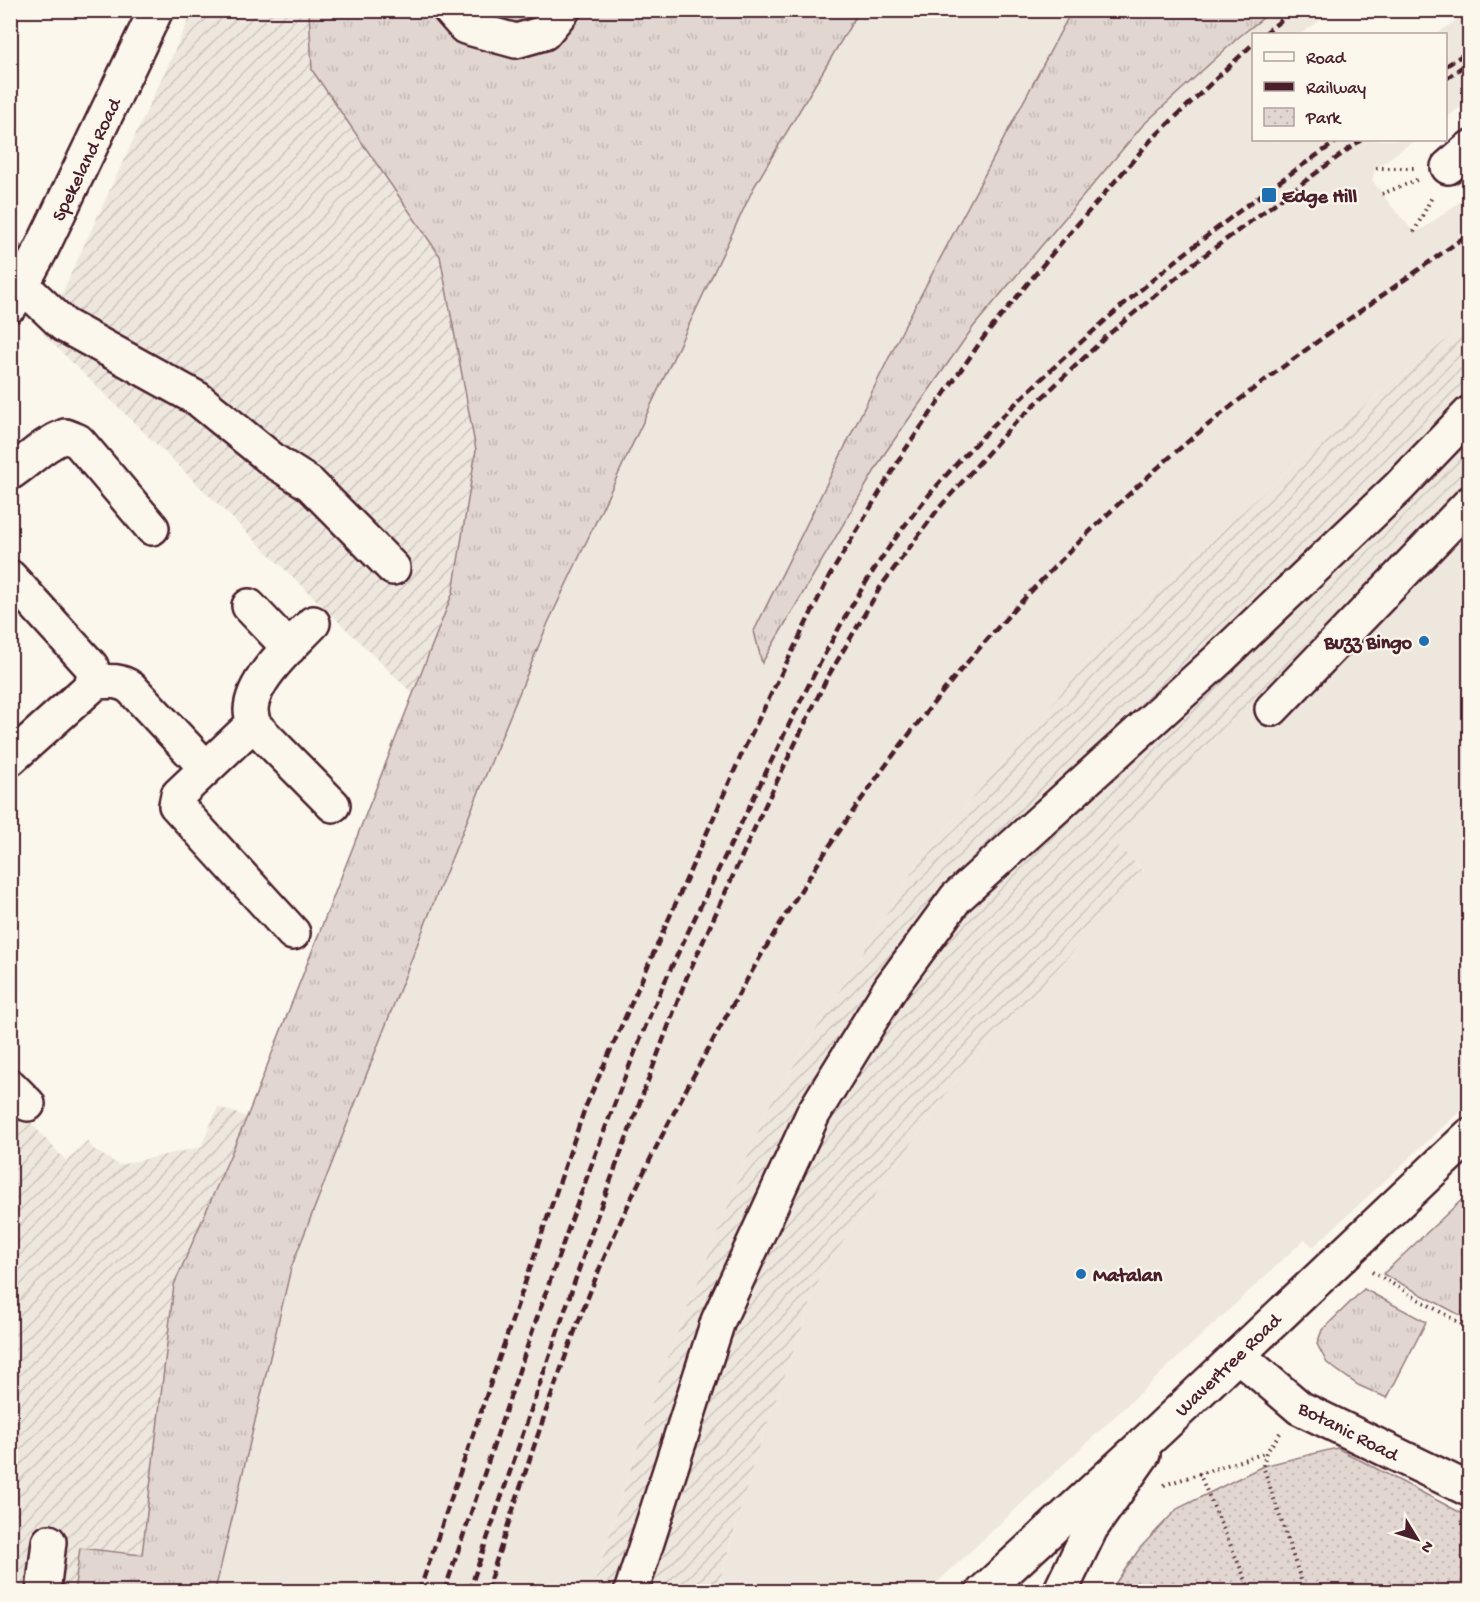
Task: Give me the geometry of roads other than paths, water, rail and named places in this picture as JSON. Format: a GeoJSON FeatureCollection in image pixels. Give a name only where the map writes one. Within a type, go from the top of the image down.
{"type":"FeatureCollection","features":[{"type":"Feature","properties":{"kind":"street","name":"Spekeland Road"},"geometry":{"type":"LineString","coordinates":[[17,296],[156,10]]}},
{"type":"Feature","properties":{"kind":"street"},"geometry":{"type":"LineString","coordinates":[[450,10],[465,27],[516,41],[544,33],[563,10]]}},
{"type":"Feature","properties":{"kind":"street"},"geometry":{"type":"LineString","coordinates":[[17,296],[64,325],[198,399],[274,461],[310,484],[393,568]]}},
{"type":"Feature","properties":{"kind":"street"},"geometry":{"type":"LineString","coordinates":[[631,1592],[718,1321],[813,1114],[891,987],[956,898],[1218,660],[1399,487],[1470,413]]}},
{"type":"Feature","properties":{"kind":"street"},"geometry":{"type":"LineString","coordinates":[[10,473],[48,443],[65,436],[78,441],[152,528]]}},
{"type":"Feature","properties":{"kind":"street"},"geometry":{"type":"LineString","coordinates":[[1272,709],[1470,503]]}},
{"type":"Feature","properties":{"kind":"street"},"geometry":{"type":"LineString","coordinates":[[10,577],[91,666],[96,682]]}},
{"type":"Feature","properties":{"kind":"street"},"geometry":{"type":"LineString","coordinates":[[249,606],[289,648]]}},
{"type":"Feature","properties":{"kind":"street"},"geometry":{"type":"LineString","coordinates":[[313,623],[271,667],[258,688],[251,710],[254,724],[333,805]]}},
{"type":"Feature","properties":{"kind":"street"},"geometry":{"type":"LineString","coordinates":[[10,759],[96,682],[113,681],[124,683],[131,688],[206,768]]}},
{"type":"Feature","properties":{"kind":"street"},"geometry":{"type":"LineString","coordinates":[[254,724],[178,795],[176,805],[293,933]]}},
{"type":"Feature","properties":{"kind":"street","name":"Wavertree Road"},"geometry":{"type":"LineString","coordinates":[[983,1592],[1161,1428],[1470,1135]]}},
{"type":"Feature","properties":{"kind":"street","name":"Botanic Road"},"geometry":{"type":"LineString","coordinates":[[1238,1355],[1300,1408],[1470,1490]]}},
{"type":"Feature","properties":{"kind":"street"},"geometry":{"type":"LineString","coordinates":[[1060,1592],[1091,1528],[1161,1428]]}},
{"type":"Feature","properties":{"kind":"street"},"geometry":{"type":"LineString","coordinates":[[43,1592],[49,1542]]}},
{"type":"Feature","properties":{"kind":"railway"},"geometry":{"type":"LineString","coordinates":[[1265,33],[1294,10]]}},
{"type":"Feature","properties":{"kind":"railway"},"geometry":{"type":"LineString","coordinates":[[419,1592],[585,1108],[744,749],[829,577],[905,450],[984,337],[1056,249],[1151,140],[1252,45]]}},
{"type":"Feature","properties":{"kind":"railway"},"geometry":{"type":"LineString","coordinates":[[1447,65],[1470,50]]}},
{"type":"Feature","properties":{"kind":"railway"},"geometry":{"type":"LineString","coordinates":[[1447,78],[1470,61]]}},
{"type":"Feature","properties":{"kind":"railway"},"geometry":{"type":"LineString","coordinates":[[444,1592],[563,1244],[641,1037],[681,947],[791,720],[853,603],[902,530],[929,495],[1019,400],[1120,308],[1190,249],[1338,141]]}},
{"type":"Feature","properties":{"kind":"railway"},"geometry":{"type":"LineString","coordinates":[[469,1592],[595,1222],[686,979],[761,814],[826,680],[881,586],[939,508],[1010,428],[1109,334],[1194,263],[1360,141]]}},
{"type":"Feature","properties":{"kind":"railway"},"geometry":{"type":"LineString","coordinates":[[486,1592],[571,1340],[604,1258],[642,1176],[697,1068],[771,938],[835,837],[881,772],[940,695],[1003,621],[1070,551],[1140,484],[1259,385],[1470,233]]}},
{"type":"Feature","properties":{"kind":"place","name":"Edge Hill"},"geometry":{"type":"Point","coordinates":[1269,195]}},
{"type":"Feature","properties":{"kind":"place","name":"Buzz Bingo"},"geometry":{"type":"Point","coordinates":[1424,641]}},
{"type":"Feature","properties":{"kind":"place","name":"Matalan"},"geometry":{"type":"Point","coordinates":[1081,1274]}}]}
